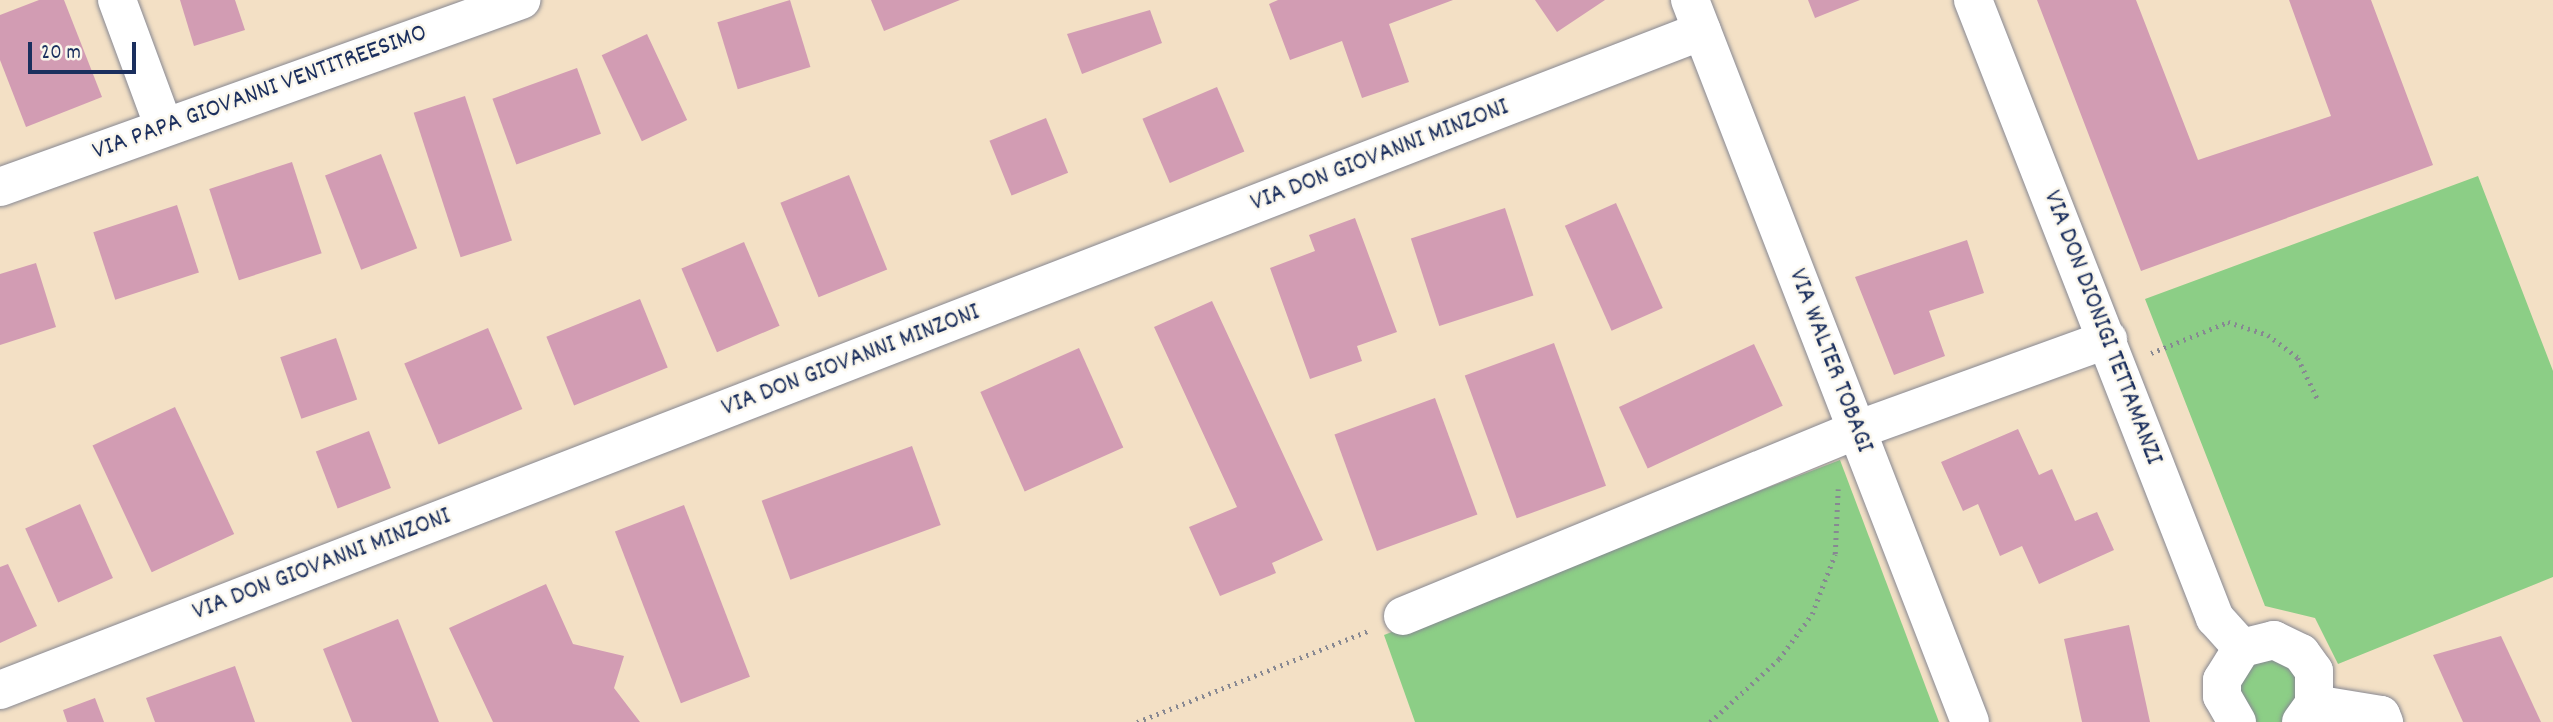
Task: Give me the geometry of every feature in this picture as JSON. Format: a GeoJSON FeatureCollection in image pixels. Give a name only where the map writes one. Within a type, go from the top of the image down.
{"type":"FeatureCollection","features":[{"type":"Feature","properties":{"kind":"street"},"geometry":{"type":"LineString","coordinates":[[117,0],[164,127]]}},
{"type":"Feature","properties":{"kind":"street","name":"VIA PAPA GIOVANNI VENTITREESIMO"},"geometry":{"type":"LineString","coordinates":[[0,187],[521,0]]}},
{"type":"Feature","properties":{"kind":"street","name":"VIA DON DIONIGI TETTAMANZI"},"geometry":{"type":"LineString","coordinates":[[1973,0],[2215,618],[2242,648]]}},
{"type":"Feature","properties":{"kind":"street","name":"VIA WALTER TOBAGI"},"geometry":{"type":"LineString","coordinates":[[1696,16],[1970,722]]}},
{"type":"Feature","properties":{"kind":"street","name":"VIA DON GIOVANNI MINZONI"},"geometry":{"type":"LineString","coordinates":[[0,690],[1696,16]]}},
{"type":"Feature","properties":{"kind":"street"},"geometry":{"type":"LineString","coordinates":[[1404,616],[1857,430],[2113,355]]}},
{"type":"Feature","properties":{"kind":"street"},"geometry":{"type":"LineString","coordinates":[[2237,722],[2222,696],[2222,680],[2242,648],[2274,640],[2301,653],[2314,671],[2308,713],[2381,715],[2384,722]]}},
{"type":"Feature","properties":{"kind":"path"},"geometry":{"type":"LineString","coordinates":[[2113,355],[2228,322],[2268,335],[2298,358],[2318,400]]}},
{"type":"Feature","properties":{"kind":"path"},"geometry":{"type":"LineString","coordinates":[[1710,722],[1779,659],[1812,614],[1835,554],[1836,495],[1857,430]]}},
{"type":"Feature","properties":{"kind":"path"},"geometry":{"type":"LineString","coordinates":[[1137,722],[1404,616]]}},
{"type":"Feature","properties":{"kind":"green space"},"geometry":{"type":"Polygon","coordinates":[[[2478,176],[2553,371],[2553,577],[2338,664],[2315,618],[2265,606],[2145,299],[2478,176]]]}},
{"type":"Feature","properties":{"kind":"green space"},"geometry":{"type":"Polygon","coordinates":[[[1840,460],[1939,722],[1415,722],[1384,635],[1840,460]]]}},
{"type":"Feature","properties":{"kind":"green space"},"geometry":{"type":"Polygon","coordinates":[[[2273,650],[2307,688],[2283,722],[2257,722],[2239,710],[2239,665],[2273,650]]]}},
{"type":"Feature","properties":{"kind":"building"},"geometry":{"type":"Polygon","coordinates":[[[39,0],[64,0],[102,97],[26,127],[0,60],[0,15],[39,0]]]}},
{"type":"Feature","properties":{"kind":"building"},"geometry":{"type":"Polygon","coordinates":[[[180,0],[235,0],[245,30],[194,46],[180,0]]]}},
{"type":"Feature","properties":{"kind":"building"},"geometry":{"type":"Polygon","coordinates":[[[790,0],[810,67],[738,89],[717,22],[790,0]]]}},
{"type":"Feature","properties":{"kind":"building"},"geometry":{"type":"Polygon","coordinates":[[[871,0],[960,0],[884,31],[871,0]]]}},
{"type":"Feature","properties":{"kind":"building"},"geometry":{"type":"Polygon","coordinates":[[[1278,0],[1453,0],[1389,24],[1409,82],[1362,98],[1342,41],[1290,60],[1269,4],[1278,0]]]}},
{"type":"Feature","properties":{"kind":"building"},"geometry":{"type":"Polygon","coordinates":[[[1535,0],[1605,0],[1557,32],[1535,0]]]}},
{"type":"Feature","properties":{"kind":"building"},"geometry":{"type":"Polygon","coordinates":[[[1808,0],[1860,0],[1815,18],[1808,0]]]}},
{"type":"Feature","properties":{"kind":"building"},"geometry":{"type":"Polygon","coordinates":[[[2037,0],[2136,0],[2198,160],[2331,116],[2289,0],[2371,0],[2433,165],[2141,271],[2037,0]]]}},
{"type":"Feature","properties":{"kind":"building"},"geometry":{"type":"Polygon","coordinates":[[[1150,10],[1162,43],[1082,74],[1067,34],[1150,10]]]}},
{"type":"Feature","properties":{"kind":"building"},"geometry":{"type":"Polygon","coordinates":[[[647,34],[687,120],[642,141],[602,55],[647,34]]]}},
{"type":"Feature","properties":{"kind":"building"},"geometry":{"type":"Polygon","coordinates":[[[577,68],[601,134],[516,165],[492,99],[577,68]]]}},
{"type":"Feature","properties":{"kind":"building"},"geometry":{"type":"Polygon","coordinates":[[[1217,87],[1244,151],[1170,183],[1142,119],[1217,87]]]}},
{"type":"Feature","properties":{"kind":"building"},"geometry":{"type":"Polygon","coordinates":[[[465,96],[512,241],[461,257],[414,113],[465,96]]]}},
{"type":"Feature","properties":{"kind":"building"},"geometry":{"type":"Polygon","coordinates":[[[1046,118],[1068,173],[1012,196],[989,141],[1046,118]]]}},
{"type":"Feature","properties":{"kind":"building"},"geometry":{"type":"Polygon","coordinates":[[[381,154],[417,248],[361,270],[325,176],[381,154]]]}},
{"type":"Feature","properties":{"kind":"building"},"geometry":{"type":"Polygon","coordinates":[[[292,162],[322,253],[239,280],[209,189],[292,162]]]}},
{"type":"Feature","properties":{"kind":"building"},"geometry":{"type":"Polygon","coordinates":[[[849,175],[887,270],[819,297],[780,203],[849,175]]]}},
{"type":"Feature","properties":{"kind":"building"},"geometry":{"type":"Polygon","coordinates":[[[1616,203],[1663,308],[1612,331],[1565,226],[1616,203]]]}},
{"type":"Feature","properties":{"kind":"building"},"geometry":{"type":"Polygon","coordinates":[[[177,205],[199,273],[115,300],[93,232],[177,205]]]}},
{"type":"Feature","properties":{"kind":"building"},"geometry":{"type":"Polygon","coordinates":[[[1505,208],[1533,295],[1439,326],[1411,239],[1505,208]]]}},
{"type":"Feature","properties":{"kind":"building"},"geometry":{"type":"Polygon","coordinates":[[[1355,218],[1397,332],[1357,346],[1362,361],[1310,379],[1270,268],[1315,251],[1309,235],[1355,218]]]}},
{"type":"Feature","properties":{"kind":"building"},"geometry":{"type":"Polygon","coordinates":[[[1967,240],[1984,293],[1929,311],[1945,356],[1894,375],[1855,277],[1967,240]]]}},
{"type":"Feature","properties":{"kind":"building"},"geometry":{"type":"Polygon","coordinates":[[[744,242],[780,326],[717,352],[681,269],[744,242]]]}},
{"type":"Feature","properties":{"kind":"building"},"geometry":{"type":"Polygon","coordinates":[[[36,263],[56,327],[0,345],[0,274],[36,263]]]}},
{"type":"Feature","properties":{"kind":"building"},"geometry":{"type":"Polygon","coordinates":[[[640,299],[668,368],[574,405],[546,337],[640,299]]]}},
{"type":"Feature","properties":{"kind":"building"},"geometry":{"type":"Polygon","coordinates":[[[1212,301],[1323,540],[1272,563],[1276,573],[1220,596],[1189,527],[1237,507],[1154,327],[1212,301]]]}},
{"type":"Feature","properties":{"kind":"building"},"geometry":{"type":"Polygon","coordinates":[[[488,328],[522,409],[439,445],[404,364],[488,328]]]}},
{"type":"Feature","properties":{"kind":"building"},"geometry":{"type":"Polygon","coordinates":[[[336,338],[357,399],[301,419],[280,357],[336,338]]]}},
{"type":"Feature","properties":{"kind":"building"},"geometry":{"type":"Polygon","coordinates":[[[1554,343],[1606,486],[1517,518],[1465,375],[1554,343]]]}},
{"type":"Feature","properties":{"kind":"building"},"geometry":{"type":"Polygon","coordinates":[[[1754,344],[1783,406],[1648,469],[1619,407],[1754,344]]]}},
{"type":"Feature","properties":{"kind":"building"},"geometry":{"type":"Polygon","coordinates":[[[1079,348],[1123,448],[1025,492],[980,392],[1079,348]]]}},
{"type":"Feature","properties":{"kind":"building"},"geometry":{"type":"Polygon","coordinates":[[[1435,398],[1477,515],[1377,551],[1334,435],[1435,398]]]}},
{"type":"Feature","properties":{"kind":"building"},"geometry":{"type":"Polygon","coordinates":[[[175,407],[234,534],[152,572],[93,445],[175,407]]]}},
{"type":"Feature","properties":{"kind":"building"},"geometry":{"type":"Polygon","coordinates":[[[2018,429],[2039,475],[2052,469],[2075,521],[2097,512],[2114,550],[2039,584],[2022,546],[2000,556],[1978,504],[1963,511],[1941,462],[2018,429]]]}},
{"type":"Feature","properties":{"kind":"building"},"geometry":{"type":"Polygon","coordinates":[[[369,431],[391,488],[338,508],[316,451],[369,431]]]}},
{"type":"Feature","properties":{"kind":"building"},"geometry":{"type":"Polygon","coordinates":[[[912,446],[941,525],[790,580],[762,501],[912,446]]]}},
{"type":"Feature","properties":{"kind":"building"},"geometry":{"type":"Polygon","coordinates":[[[80,504],[113,578],[58,602],[25,528],[80,504]]]}},
{"type":"Feature","properties":{"kind":"building"},"geometry":{"type":"Polygon","coordinates":[[[684,505],[750,677],[681,703],[615,532],[684,505]]]}},
{"type":"Feature","properties":{"kind":"building"},"geometry":{"type":"Polygon","coordinates":[[[8,564],[37,626],[0,643],[0,567],[8,564]]]}},
{"type":"Feature","properties":{"kind":"building"},"geometry":{"type":"Polygon","coordinates":[[[546,584],[573,644],[624,656],[614,688],[640,722],[493,722],[449,628],[546,584]]]}},
{"type":"Feature","properties":{"kind":"building"},"geometry":{"type":"Polygon","coordinates":[[[398,619],[439,722],[352,722],[323,649],[398,619]]]}},
{"type":"Feature","properties":{"kind":"building"},"geometry":{"type":"Polygon","coordinates":[[[2129,625],[2150,722],[2082,722],[2064,639],[2129,625]]]}},
{"type":"Feature","properties":{"kind":"building"},"geometry":{"type":"Polygon","coordinates":[[[2501,636],[2541,722],[2463,722],[2433,655],[2501,636]]]}},
{"type":"Feature","properties":{"kind":"building"},"geometry":{"type":"Polygon","coordinates":[[[235,666],[255,722],[155,722],[146,698],[235,666]]]}},
{"type":"Feature","properties":{"kind":"building"},"geometry":{"type":"Polygon","coordinates":[[[95,698],[104,722],[67,722],[63,710],[95,698]]]}}]}
